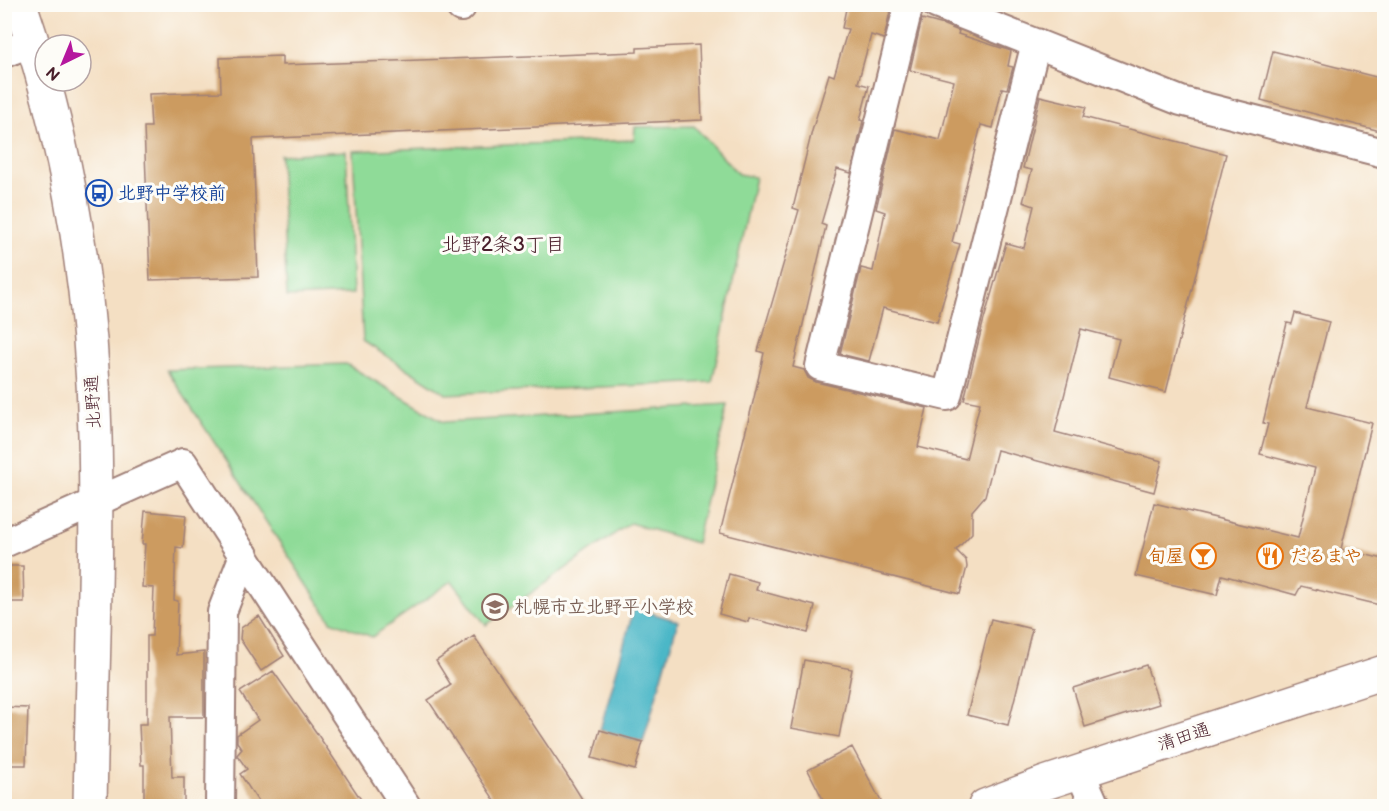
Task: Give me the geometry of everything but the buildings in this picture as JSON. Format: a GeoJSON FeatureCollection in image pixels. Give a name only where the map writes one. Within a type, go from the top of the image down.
{"type":"FeatureCollection","features":[{"type":"Feature","properties":{"kind":"street","name":"北野通"},"geometry":{"type":"LineString","coordinates":[[20,4],[19,47],[59,148],[79,253],[92,376],[95,505],[90,807]]}},
{"type":"Feature","properties":{"kind":"street"},"geometry":{"type":"LineString","coordinates":[[909,4],[820,366],[947,396],[1036,43]]}},
{"type":"Feature","properties":{"kind":"street"},"geometry":{"type":"LineString","coordinates":[[936,4],[1181,101],[1384,153]]}},
{"type":"Feature","properties":{"kind":"street"},"geometry":{"type":"LineString","coordinates":[[4,543],[95,505],[183,463],[402,805]]}},
{"type":"Feature","properties":{"kind":"street"},"geometry":{"type":"LineString","coordinates":[[220,807],[222,612],[244,555]]}},
{"type":"Feature","properties":{"kind":"street","name":"清田通"},"geometry":{"type":"LineString","coordinates":[[985,807],[1045,783],[1384,672]]}},
{"type":"Feature","properties":{"kind":"street"},"geometry":{"type":"LineString","coordinates":[[1080,772],[1095,807]]}},
{"type":"Feature","properties":{"kind":"green space"},"geometry":{"type":"Polygon","coordinates":[[[694,126],[738,174],[755,177],[712,382],[446,394],[363,341],[353,151],[634,140],[635,127],[694,126]]]}},
{"type":"Feature","properties":{"kind":"green space"},"geometry":{"type":"Polygon","coordinates":[[[346,151],[353,294],[287,297],[280,155],[346,151]]]}},
{"type":"Feature","properties":{"kind":"green space"},"geometry":{"type":"Polygon","coordinates":[[[346,364],[444,422],[728,405],[696,543],[630,523],[486,625],[452,581],[372,637],[331,621],[167,370],[346,364]]]}},
{"type":"Feature","properties":{"kind":"water"},"geometry":{"type":"Polygon","coordinates":[[[634,608],[678,621],[643,742],[600,730],[634,608]]]}},
{"type":"Feature","properties":{"kind":"place","name":"北野中学校前"},"geometry":{"type":"Point","coordinates":[99,193]}},
{"type":"Feature","properties":{"kind":"place","name":"旬屋"},"geometry":{"type":"Point","coordinates":[1203,556]}},
{"type":"Feature","properties":{"kind":"place","name":"だるまや"},"geometry":{"type":"Point","coordinates":[1270,556]}},
{"type":"Feature","properties":{"kind":"place","name":"札幌市立北野平小学校"},"geometry":{"type":"Point","coordinates":[495,607]}},
{"type":"Feature","properties":{"kind":"district","name":"北野2条3丁目"},"geometry":{"type":"Point","coordinates":[503,245]}}]}
